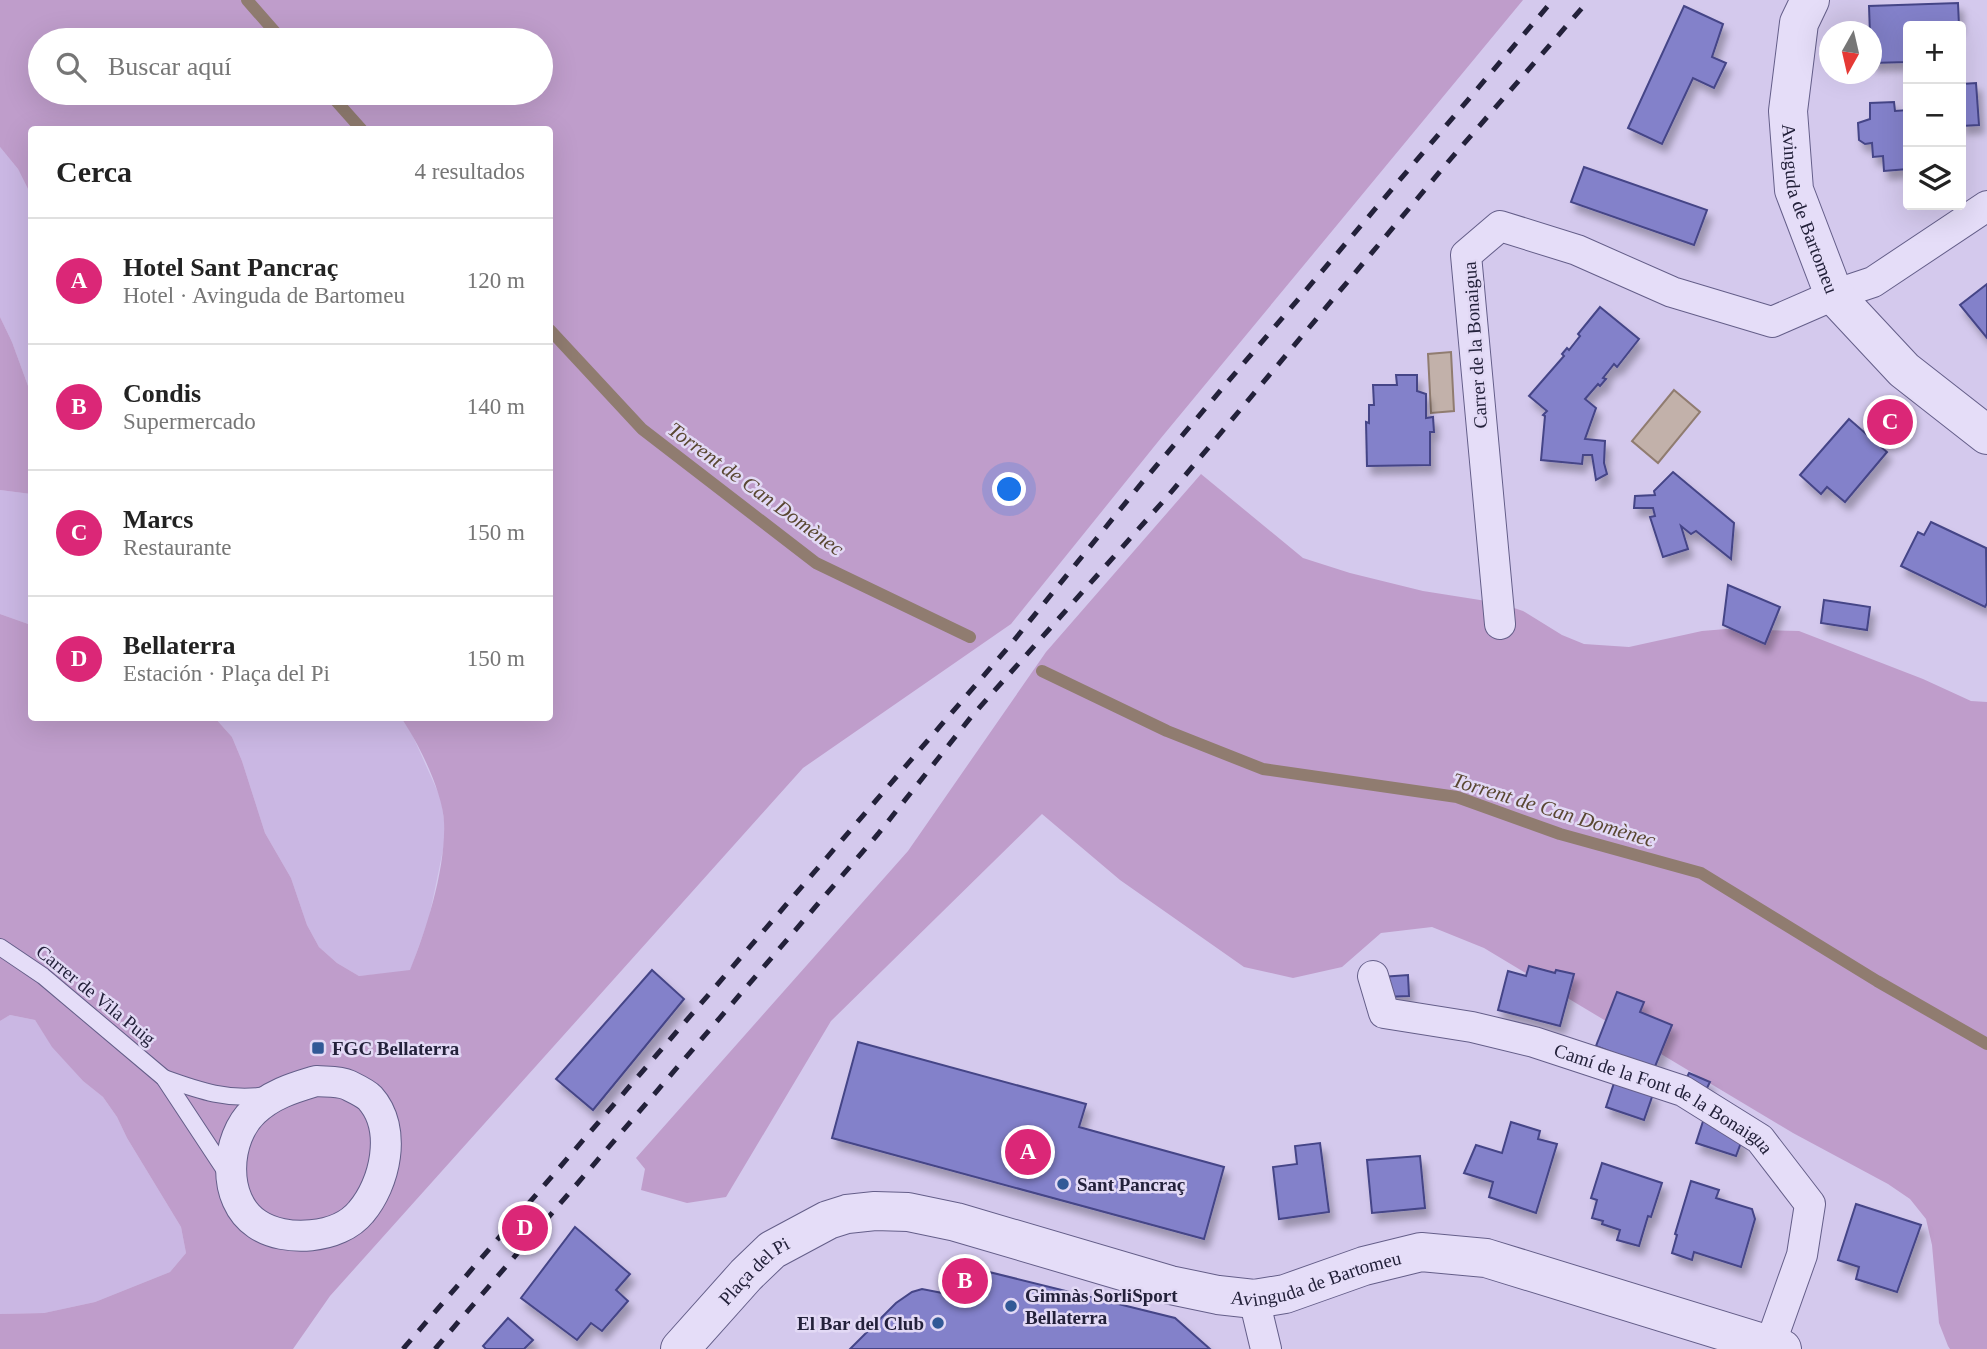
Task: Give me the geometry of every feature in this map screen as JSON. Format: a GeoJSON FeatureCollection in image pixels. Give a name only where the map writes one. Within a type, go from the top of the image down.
{"type":"FeatureCollection","features":[{"type":"Feature","properties":{"kind":"street","name":"Avinguda de Bartomeu"},"geometry":{"type":"LineString","coordinates":[[1810,0],[1799,23],[1788,111],[1794,190],[1834,295],[1904,370],[1987,435]]}},
{"type":"Feature","properties":{"kind":"street"},"geometry":{"type":"LineString","coordinates":[[1834,295],[1873,282],[1987,206]]}},
{"type":"Feature","properties":{"kind":"street","name":"Carrer de la Bonaigua"},"geometry":{"type":"LineString","coordinates":[[1500,624],[1466,255],[1500,226],[1577,250],[1672,292],[1772,322],[1834,295]]}},
{"type":"Feature","properties":{"kind":"street","name":"Camí de la Font de la Bonaigua"},"geometry":{"type":"LineString","coordinates":[[1373,976],[1384,1013],[1472,1027],[1534,1042],[1683,1091],[1760,1139],[1810,1204],[1802,1255],[1776,1347]]}},
{"type":"Feature","properties":{"kind":"street"},"geometry":{"type":"LineString","coordinates":[[316,1081],[345,1083],[370,1098],[382,1117],[386,1139],[383,1167],[374,1192],[360,1215],[335,1230],[310,1237],[284,1235],[257,1224],[237,1201],[231,1181],[232,1152],[238,1132],[253,1111],[276,1093],[316,1081]]}},
{"type":"Feature","properties":{"kind":"street","name":"Avinguda de Bartomeu"},"geometry":{"type":"LineString","coordinates":[[847,1214],[875,1210],[908,1212],[956,1222],[1170,1285],[1218,1295],[1254,1298],[1285,1294],[1389,1259],[1421,1252],[1486,1258],[1776,1347]]}},
{"type":"Feature","properties":{"kind":"street","name":"Plaça del Pi"},"geometry":{"type":"LineString","coordinates":[[680,1349],[772,1250],[828,1220],[847,1214]]}},
{"type":"Feature","properties":{"kind":"street"},"geometry":{"type":"LineString","coordinates":[[1254,1298],[1266,1349]]}},
{"type":"Feature","properties":{"kind":"lane","name":"Carrer de Vila Puig"},"geometry":{"type":"LineString","coordinates":[[0,947],[43,976],[164,1078],[231,1181]]}},
{"type":"Feature","properties":{"kind":"lane","name":"Carrer de Vila Puig"},"geometry":{"type":"LineString","coordinates":[[164,1078],[210,1094],[246,1098],[276,1093]]}},
{"type":"Feature","properties":{"kind":"shaded area"},"geometry":{"type":"Polygon","coordinates":[[[0,0],[1523,0],[1011,624],[803,768],[330,1296],[293,1349],[0,1349],[0,1314],[44,1313],[95,1302],[170,1272],[186,1253],[181,1227],[103,1097],[83,1081],[52,1047],[35,1020],[10,1015],[0,1021],[0,614],[28,624],[28,721],[218,721],[232,737],[265,833],[291,878],[307,925],[319,947],[337,963],[359,976],[410,970],[423,936],[439,878],[444,822],[443,810],[428,768],[403,721],[553,721],[553,126],[28,126],[28,189],[18,169],[0,147],[0,0]]]}},
{"type":"Feature","properties":{"kind":"shaded area"},"geometry":{"type":"Polygon","coordinates":[[[0,147],[18,169],[28,189],[28,386],[0,317],[0,147]]]}},
{"type":"Feature","properties":{"kind":"shaded area"},"geometry":{"type":"Polygon","coordinates":[[[0,317],[28,386],[28,494],[0,490],[0,317]]]}},
{"type":"Feature","properties":{"kind":"shaded area"},"geometry":{"type":"Polygon","coordinates":[[[1451,352],[1454,411],[1431,413],[1428,354],[1451,352]]]}},
{"type":"Feature","properties":{"kind":"shaded area"},"geometry":{"type":"Polygon","coordinates":[[[1674,390],[1700,412],[1658,463],[1632,441],[1674,390]]]}},
{"type":"Feature","properties":{"kind":"shaded area"},"geometry":{"type":"Polygon","coordinates":[[[1201,474],[1303,558],[1423,591],[1499,603],[1523,611],[1562,635],[1584,644],[1629,647],[1702,631],[1726,629],[1799,631],[1923,679],[1971,701],[1987,702],[1987,1349],[1950,1349],[1948,1346],[1939,1323],[1932,1245],[1926,1219],[1910,1199],[1888,1184],[1793,1133],[1484,948],[1432,927],[1381,933],[1342,967],[1293,978],[1244,967],[1120,880],[1042,814],[831,1021],[726,1197],[687,1203],[641,1190],[645,1169],[636,1158],[908,851],[1046,652],[1201,474]]]}},
{"type":"Feature","properties":{"kind":"shaded area"},"geometry":{"type":"Polygon","coordinates":[[[0,490],[28,494],[28,624],[0,614],[0,490]]]}},
{"type":"Feature","properties":{"kind":"shaded area"},"geometry":{"type":"Polygon","coordinates":[[[218,721],[403,721],[411,732],[441,799],[444,821],[444,845],[429,918],[410,971],[359,976],[337,963],[319,947],[307,925],[291,878],[265,833],[232,737],[218,721]]]}},
{"type":"Feature","properties":{"kind":"shaded area"},"geometry":{"type":"Polygon","coordinates":[[[10,1015],[35,1020],[52,1046],[83,1081],[103,1097],[117,1117],[181,1227],[186,1253],[170,1272],[95,1302],[44,1313],[0,1314],[0,1021],[10,1015]]]}},
{"type":"Feature","properties":{"kind":"building"},"geometry":{"type":"Polygon","coordinates":[[[1958,3],[1959,21],[1903,21],[1903,62],[1882,63],[1882,21],[1870,21],[1869,6],[1958,3]]]}},
{"type":"Feature","properties":{"kind":"building"},"geometry":{"type":"Polygon","coordinates":[[[1684,6],[1723,24],[1712,57],[1726,63],[1714,88],[1693,78],[1662,144],[1628,128],[1684,6]]]}},
{"type":"Feature","properties":{"kind":"building"},"geometry":{"type":"Polygon","coordinates":[[[1976,83],[1979,125],[1966,126],[1966,84],[1976,83]]]}},
{"type":"Feature","properties":{"kind":"building"},"geometry":{"type":"Polygon","coordinates":[[[1894,102],[1895,111],[1903,110],[1903,169],[1884,171],[1883,156],[1873,157],[1872,143],[1865,144],[1859,140],[1858,123],[1870,119],[1870,103],[1894,102]]]}},
{"type":"Feature","properties":{"kind":"building"},"geometry":{"type":"Polygon","coordinates":[[[1584,167],[1707,210],[1694,245],[1571,202],[1584,167]]]}},
{"type":"Feature","properties":{"kind":"building"},"geometry":{"type":"Polygon","coordinates":[[[1987,284],[1987,338],[1960,305],[1987,284]]]}},
{"type":"Feature","properties":{"kind":"building"},"geometry":{"type":"Polygon","coordinates":[[[1600,307],[1639,339],[1617,367],[1614,364],[1600,386],[1598,384],[1585,399],[1596,408],[1585,439],[1605,441],[1604,463],[1607,474],[1596,480],[1592,455],[1583,455],[1582,464],[1541,460],[1543,415],[1547,411],[1529,396],[1564,356],[1562,354],[1567,348],[1569,350],[1600,307]]]}},
{"type":"Feature","properties":{"kind":"building"},"geometry":{"type":"Polygon","coordinates":[[[1396,375],[1417,375],[1417,391],[1426,394],[1426,418],[1433,417],[1434,432],[1430,432],[1430,465],[1367,466],[1366,422],[1369,423],[1369,405],[1374,405],[1373,385],[1397,385],[1396,375]]]}},
{"type":"Feature","properties":{"kind":"building"},"geometry":{"type":"Polygon","coordinates":[[[1849,419],[1887,452],[1845,502],[1827,487],[1821,494],[1800,475],[1849,419]]]}},
{"type":"Feature","properties":{"kind":"building"},"geometry":{"type":"Polygon","coordinates":[[[1673,472],[1734,523],[1731,559],[1696,531],[1691,534],[1681,526],[1688,549],[1663,557],[1650,517],[1655,516],[1653,508],[1634,508],[1635,496],[1655,495],[1654,491],[1673,472]]]}},
{"type":"Feature","properties":{"kind":"building"},"geometry":{"type":"Polygon","coordinates":[[[1931,522],[1986,548],[1985,607],[1901,566],[1918,532],[1924,535],[1931,522]]]}},
{"type":"Feature","properties":{"kind":"building"},"geometry":{"type":"Polygon","coordinates":[[[1728,585],[1780,607],[1765,644],[1723,625],[1728,585]]]}},
{"type":"Feature","properties":{"kind":"building"},"geometry":{"type":"Polygon","coordinates":[[[1824,600],[1870,607],[1867,630],[1821,623],[1824,600]]]}},
{"type":"Feature","properties":{"kind":"building"},"geometry":{"type":"Polygon","coordinates":[[[1529,966],[1555,973],[1556,970],[1574,974],[1560,1026],[1498,1010],[1508,971],[1526,976],[1529,966]]]}},
{"type":"Feature","properties":{"kind":"building"},"geometry":{"type":"Polygon","coordinates":[[[652,970],[684,999],[593,1110],[556,1079],[652,970]]]}},
{"type":"Feature","properties":{"kind":"building"},"geometry":{"type":"Polygon","coordinates":[[[1408,975],[1409,996],[1383,997],[1381,977],[1408,975]]]}},
{"type":"Feature","properties":{"kind":"building"},"geometry":{"type":"Polygon","coordinates":[[[1617,992],[1644,1002],[1640,1012],[1672,1025],[1654,1069],[1596,1046],[1617,992]]]}},
{"type":"Feature","properties":{"kind":"building"},"geometry":{"type":"Polygon","coordinates":[[[858,1042],[1086,1104],[1079,1127],[1224,1167],[1204,1239],[832,1138],[858,1042]]]}},
{"type":"Feature","properties":{"kind":"building"},"geometry":{"type":"Polygon","coordinates":[[[1689,1073],[1710,1082],[1706,1090],[1685,1081],[1689,1073]]]}},
{"type":"Feature","properties":{"kind":"building"},"geometry":{"type":"Polygon","coordinates":[[[1615,1080],[1653,1094],[1644,1120],[1606,1107],[1615,1080]]]}},
{"type":"Feature","properties":{"kind":"building"},"geometry":{"type":"Polygon","coordinates":[[[1705,1115],[1742,1140],[1736,1156],[1696,1143],[1705,1115]]]}},
{"type":"Feature","properties":{"kind":"building"},"geometry":{"type":"Polygon","coordinates":[[[1511,1122],[1540,1131],[1538,1139],[1557,1144],[1536,1213],[1489,1197],[1493,1182],[1464,1173],[1476,1145],[1502,1153],[1511,1122]]]}},
{"type":"Feature","properties":{"kind":"building"},"geometry":{"type":"Polygon","coordinates":[[[1320,1143],[1329,1212],[1279,1219],[1273,1167],[1297,1164],[1295,1146],[1320,1143]]]}},
{"type":"Feature","properties":{"kind":"building"},"geometry":{"type":"Polygon","coordinates":[[[1420,1156],[1425,1208],[1372,1213],[1367,1160],[1420,1156]]]}},
{"type":"Feature","properties":{"kind":"building"},"geometry":{"type":"Polygon","coordinates":[[[1602,1163],[1662,1183],[1639,1246],[1617,1240],[1620,1230],[1592,1218],[1597,1200],[1591,1198],[1602,1163]]]}},
{"type":"Feature","properties":{"kind":"building"},"geometry":{"type":"Polygon","coordinates":[[[1691,1181],[1719,1190],[1716,1198],[1752,1209],[1755,1219],[1741,1267],[1694,1252],[1692,1260],[1672,1253],[1691,1181]]]}},
{"type":"Feature","properties":{"kind":"building"},"geometry":{"type":"Polygon","coordinates":[[[1856,1204],[1921,1225],[1897,1292],[1856,1279],[1859,1267],[1838,1260],[1856,1204]]]}},
{"type":"Feature","properties":{"kind":"building"},"geometry":{"type":"Polygon","coordinates":[[[575,1227],[630,1274],[616,1290],[628,1301],[602,1331],[591,1323],[577,1340],[521,1298],[575,1227]]]}},
{"type":"Feature","properties":{"kind":"building","name":"Gimnàs SorliSport Bellaterra"},"geometry":{"type":"Polygon","coordinates":[[[969,1267],[1175,1318],[1210,1349],[850,1349],[896,1303],[912,1292],[922,1289],[958,1296],[969,1267]]]}},
{"type":"Feature","properties":{"kind":"building"},"geometry":{"type":"Polygon","coordinates":[[[508,1318],[533,1340],[524,1349],[486,1349],[483,1346],[508,1318]]]}},
{"type":"Feature","properties":{"kind":"waterway","name":"Torrent de Can Domènec"},"geometry":{"type":"LineString","coordinates":[[247,0],[272,28]]}},
{"type":"Feature","properties":{"kind":"waterway","name":"Torrent de Can Domènec"},"geometry":{"type":"LineString","coordinates":[[340,105],[358,126]]}},
{"type":"Feature","properties":{"kind":"waterway","name":"Torrent de Can Domènec"},"geometry":{"type":"LineString","coordinates":[[553,333],[642,429],[816,563],[970,637]]}},
{"type":"Feature","properties":{"kind":"waterway","name":"Torrent de Can Domènec"},"geometry":{"type":"LineString","coordinates":[[1042,671],[1167,731],[1263,769],[1457,797],[1560,834],[1701,873],[1877,981],[1987,1044]]}},
{"type":"Feature","properties":{"kind":"railway"},"geometry":{"type":"LineString","coordinates":[[403,1349],[1011,644],[1140,485],[1553,0]]}},
{"type":"Feature","properties":{"kind":"railway"},"geometry":{"type":"LineString","coordinates":[[435,1349],[878,834],[971,717],[1167,497],[1448,162],[1589,0]]}},
{"type":"Feature","properties":{"kind":"place","name":"Marcs"},"geometry":{"type":"Point","coordinates":[1890,422]}},
{"type":"Feature","properties":{"kind":"place","name":"FGC Bellaterra"},"geometry":{"type":"Point","coordinates":[318,1048]}},
{"type":"Feature","properties":{"kind":"place","name":"Hotel Sant Pancraç"},"geometry":{"type":"Point","coordinates":[1028,1152]}},
{"type":"Feature","properties":{"kind":"place","name":"Sant Pancraç"},"geometry":{"type":"Point","coordinates":[1063,1184]}},
{"type":"Feature","properties":{"kind":"place","name":"Bellaterra"},"geometry":{"type":"Point","coordinates":[525,1228]}},
{"type":"Feature","properties":{"kind":"place","name":"Condis"},"geometry":{"type":"Point","coordinates":[965,1281]}},
{"type":"Feature","properties":{"kind":"place","name":"Gimnàs SorliSport Bellaterra"},"geometry":{"type":"Point","coordinates":[1011,1306]}},
{"type":"Feature","properties":{"kind":"place","name":"El Bar del Club"},"geometry":{"type":"Point","coordinates":[938,1323]}}]}
